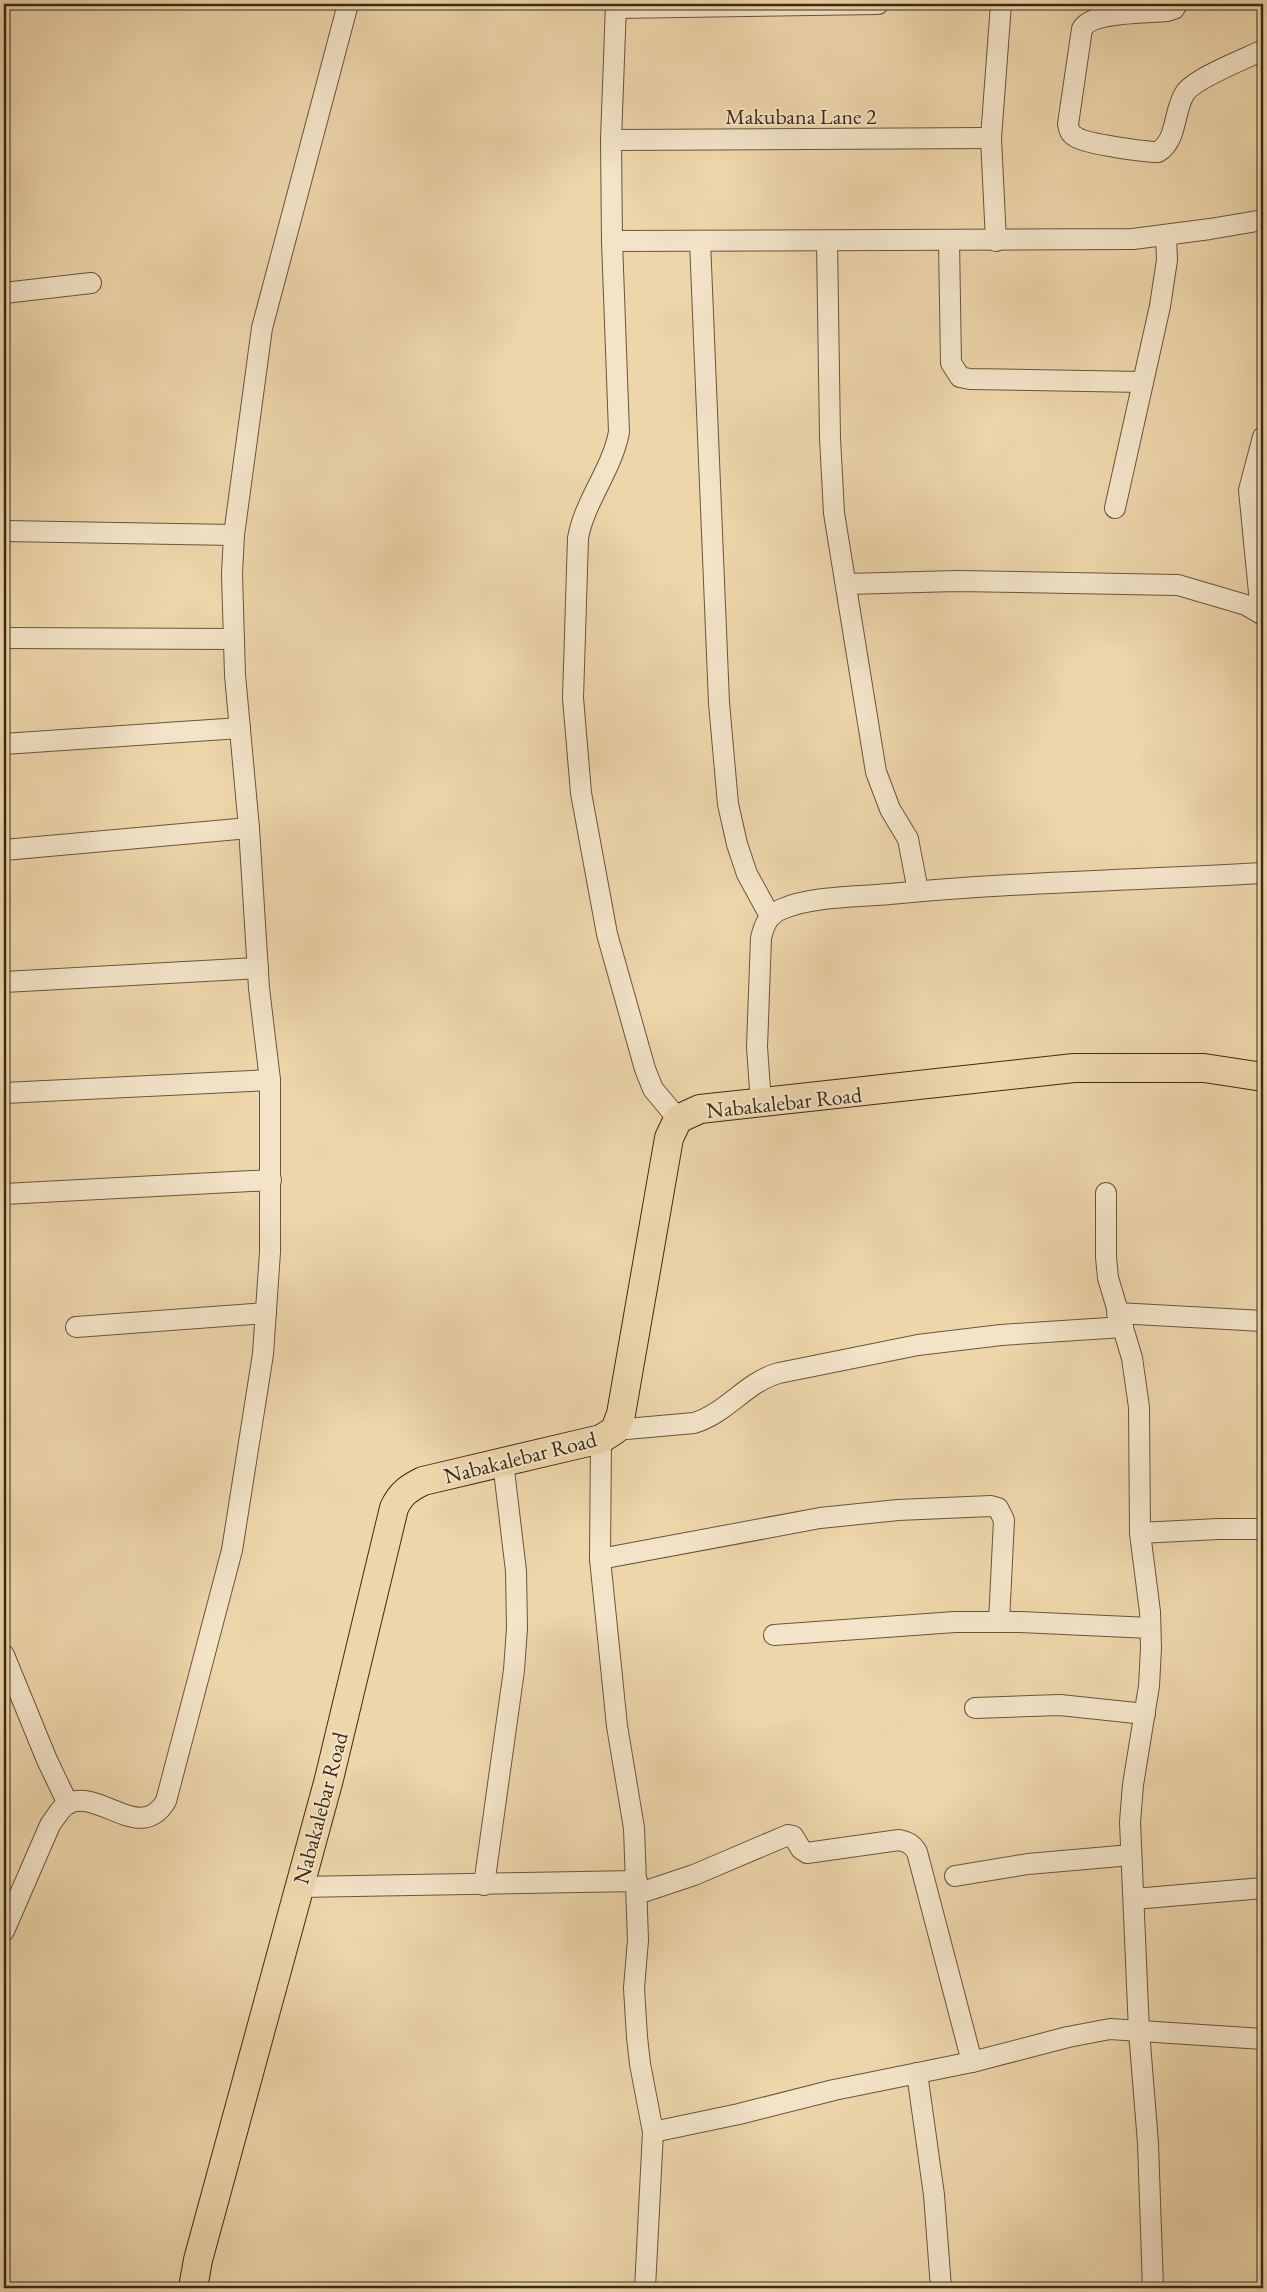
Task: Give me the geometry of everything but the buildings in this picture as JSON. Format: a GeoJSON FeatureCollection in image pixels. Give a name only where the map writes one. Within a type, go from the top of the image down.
{"type":"FeatureCollection","features":[{"type":"Feature","properties":{"kind":"main road","name":"Nabakalebar Road"},"geometry":{"type":"LineString","coordinates":[[193,2288],[198,2260],[328,1779],[394,1508],[399,1497],[408,1488],[423,1481],[608,1434],[620,1414],[669,1138],[678,1120],[700,1109],[1074,1068],[1204,1068],[1263,1077]]}},
{"type":"Feature","properties":{"kind":"street"},"geometry":{"type":"LineString","coordinates":[[4,1931],[50,1825],[60,1810],[68,1804],[83,1800],[136,1818],[148,1817],[159,1813],[166,1801],[232,1550],[263,1354],[271,1180],[270,1080],[258,968],[250,828],[240,728],[234,639],[232,574],[234,535],[262,328],[348,4]]}},
{"type":"Feature","properties":{"kind":"street"},"geometry":{"type":"LineString","coordinates":[[678,1120],[653,1089],[645,1069],[607,934],[582,793],[573,698],[578,538],[582,518],[616,451],[619,432],[612,241],[611,140],[616,6],[878,4]]}},
{"type":"Feature","properties":{"kind":"street"},"geometry":{"type":"LineString","coordinates":[[996,241],[991,138],[1000,4]]}},
{"type":"Feature","properties":{"kind":"street"},"geometry":{"type":"LineString","coordinates":[[1178,4],[1174,9],[1167,11],[1097,18],[1085,24],[1082,29],[1068,124],[1070,132],[1074,136],[1090,142],[1158,152],[1165,148],[1170,140],[1180,100],[1186,91],[1203,80],[1263,50]]}},
{"type":"Feature","properties":{"kind":"street","name":"Makubana Lane 2"},"geometry":{"type":"LineString","coordinates":[[611,140],[991,138]]}},
{"type":"Feature","properties":{"kind":"street"},"geometry":{"type":"LineString","coordinates":[[612,241],[1133,239],[1166,236],[1263,220]]}},
{"type":"Feature","properties":{"kind":"street"},"geometry":{"type":"LineString","coordinates":[[1115,508],[1160,306],[1167,260],[1166,236]]}},
{"type":"Feature","properties":{"kind":"street"},"geometry":{"type":"LineString","coordinates":[[700,241],[718,693],[728,804],[737,844],[747,874],[770,916]]}},
{"type":"Feature","properties":{"kind":"street"},"geometry":{"type":"LineString","coordinates":[[827,241],[830,448],[834,513],[876,772],[890,809],[908,839],[918,891]]}},
{"type":"Feature","properties":{"kind":"street"},"geometry":{"type":"LineString","coordinates":[[949,241],[951,363],[960,377],[970,379],[1143,382]]}},
{"type":"Feature","properties":{"kind":"street"},"geometry":{"type":"LineString","coordinates":[[4,293],[91,283]]}},
{"type":"Feature","properties":{"kind":"street"},"geometry":{"type":"LineString","coordinates":[[1262,614],[1256,508],[1249,490],[1263,437]]}},
{"type":"Feature","properties":{"kind":"street"},"geometry":{"type":"LineString","coordinates":[[4,531],[234,535]]}},
{"type":"Feature","properties":{"kind":"street"},"geometry":{"type":"LineString","coordinates":[[846,584],[957,580],[1151,583],[1178,585],[1246,605],[1262,614]]}},
{"type":"Feature","properties":{"kind":"street"},"geometry":{"type":"LineString","coordinates":[[4,638],[234,639]]}},
{"type":"Feature","properties":{"kind":"street"},"geometry":{"type":"LineString","coordinates":[[4,744],[240,728]]}},
{"type":"Feature","properties":{"kind":"street"},"geometry":{"type":"LineString","coordinates":[[4,850],[250,828]]}},
{"type":"Feature","properties":{"kind":"street"},"geometry":{"type":"LineString","coordinates":[[761,1103],[757,1047],[760,938],[764,925],[770,916],[782,909],[812,902],[918,891],[1260,871]]}},
{"type":"Feature","properties":{"kind":"street"},"geometry":{"type":"LineString","coordinates":[[4,982],[258,968]]}},
{"type":"Feature","properties":{"kind":"street"},"geometry":{"type":"LineString","coordinates":[[4,1094],[270,1080]]}},
{"type":"Feature","properties":{"kind":"street"},"geometry":{"type":"LineString","coordinates":[[4,1194],[271,1180]]}},
{"type":"Feature","properties":{"kind":"street"},"geometry":{"type":"LineString","coordinates":[[1106,1193],[1106,1257],[1108,1278],[1132,1358],[1139,1407],[1140,1533],[1150,1628],[1149,1686],[1133,1785],[1130,1822],[1139,2031],[1148,2143],[1153,2288]]}},
{"type":"Feature","properties":{"kind":"street"},"geometry":{"type":"LineString","coordinates":[[76,1327],[266,1313]]}},
{"type":"Feature","properties":{"kind":"street"},"geometry":{"type":"LineString","coordinates":[[645,2288],[653,2132],[640,2064],[637,2037],[634,1988],[638,1940],[634,1828],[617,1726],[600,1559],[608,1434],[694,1423],[706,1419],[767,1376],[918,1346],[1120,1320],[1263,1321]]}},
{"type":"Feature","properties":{"kind":"street"},"geometry":{"type":"LineString","coordinates":[[484,1885],[514,1670],[517,1628],[516,1571],[503,1462]]}},
{"type":"Feature","properties":{"kind":"street"},"geometry":{"type":"LineString","coordinates":[[600,1559],[820,1518],[898,1510],[991,1506],[998,1508],[1004,1520],[999,1622]]}},
{"type":"Feature","properties":{"kind":"street"},"geometry":{"type":"LineString","coordinates":[[1140,1533],[1263,1529]]}},
{"type":"Feature","properties":{"kind":"street"},"geometry":{"type":"LineString","coordinates":[[774,1635],[955,1622],[1150,1628]]}},
{"type":"Feature","properties":{"kind":"street"},"geometry":{"type":"LineString","coordinates":[[4,1655],[47,1760],[68,1804]]}},
{"type":"Feature","properties":{"kind":"street"},"geometry":{"type":"LineString","coordinates":[[975,1708],[1060,1706],[1145,1714]]}},
{"type":"Feature","properties":{"kind":"street"},"geometry":{"type":"LineString","coordinates":[[299,1887],[484,1885],[637,1887],[694,1875],[788,1835],[793,1836],[801,1849],[807,1853],[899,1840],[906,1841],[913,1845],[917,1852],[972,2062]]}},
{"type":"Feature","properties":{"kind":"street"},"geometry":{"type":"LineString","coordinates":[[955,1876],[1028,1864],[1131,1855]]}},
{"type":"Feature","properties":{"kind":"street"},"geometry":{"type":"LineString","coordinates":[[1134,1899],[1263,1888]]}},
{"type":"Feature","properties":{"kind":"street"},"geometry":{"type":"LineString","coordinates":[[653,2132],[972,2062],[1068,2037],[1110,2029],[1263,2039]]}},
{"type":"Feature","properties":{"kind":"street"},"geometry":{"type":"LineString","coordinates":[[918,2073],[934,2195],[941,2288]]}}]}
